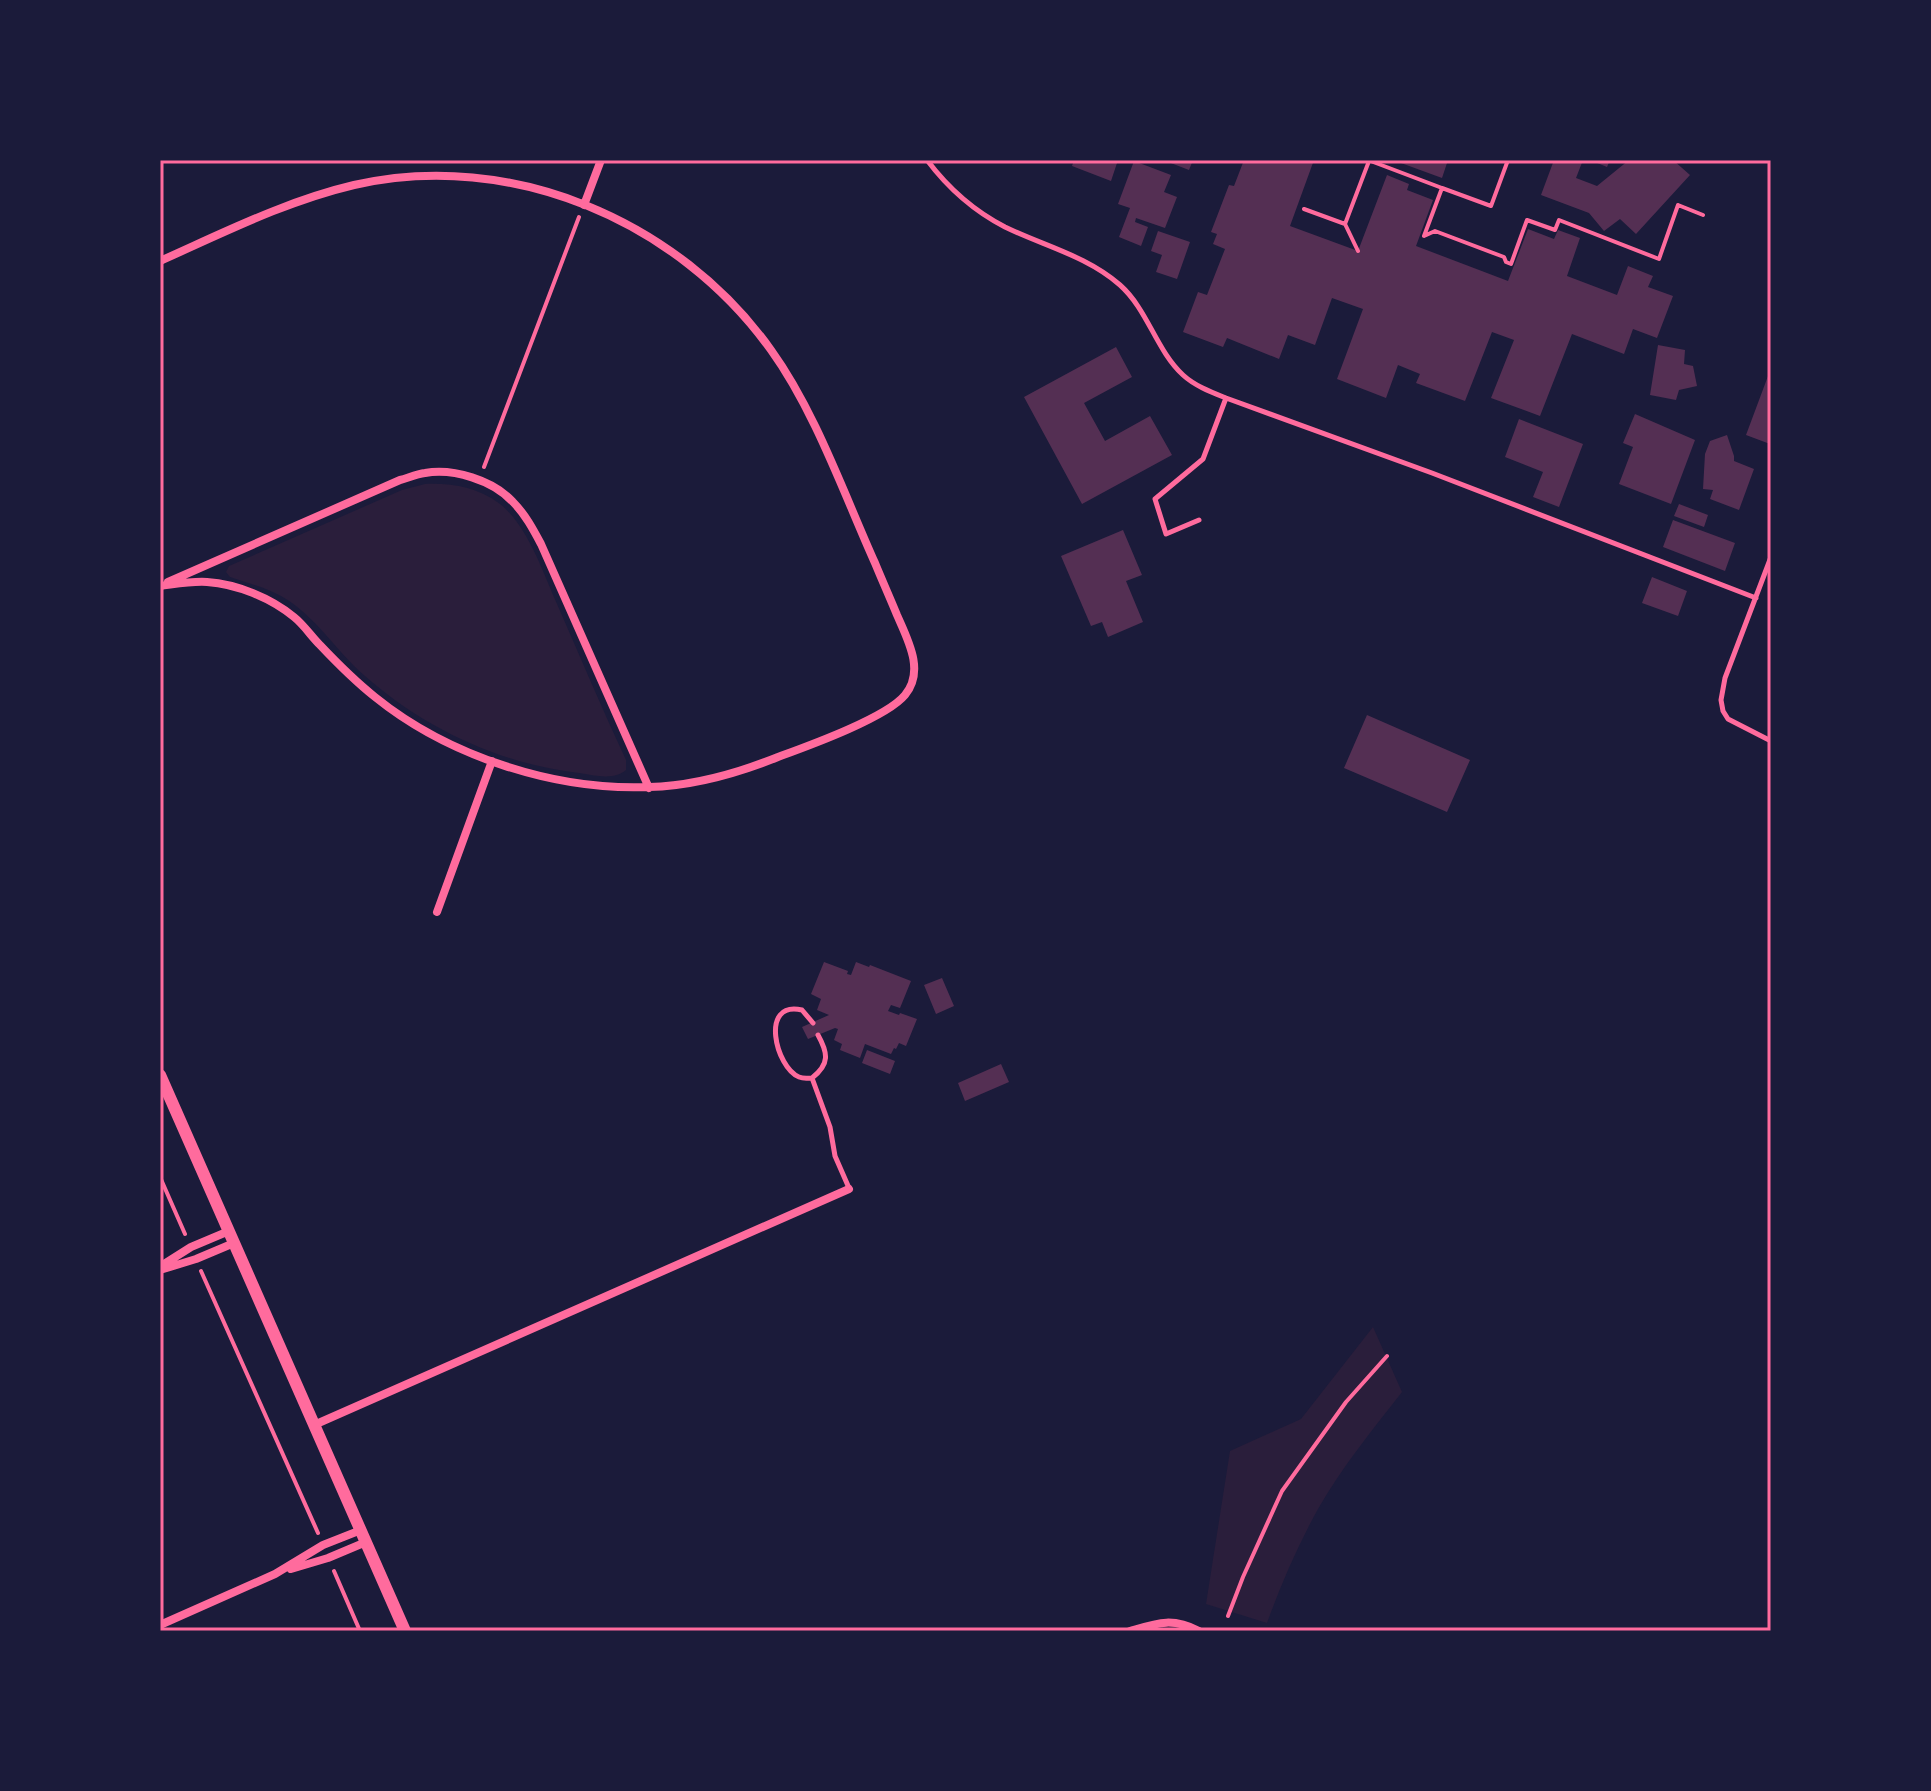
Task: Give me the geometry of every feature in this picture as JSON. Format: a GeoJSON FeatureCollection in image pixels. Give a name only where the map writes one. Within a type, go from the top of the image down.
{"type":"FeatureCollection","features":[{"type":"Feature","properties":{"kind":"street"},"geometry":{"type":"LineString","coordinates":[[584,205],[601,160]]}},
{"type":"Feature","properties":{"kind":"street"},"geometry":{"type":"LineString","coordinates":[[160,261],[314,196],[404,177],[453,176],[502,181],[542,190],[635,228],[674,252],[741,311],[794,386],[910,645],[914,673],[912,684],[895,705],[764,763],[721,776],[649,788],[572,782],[535,775],[492,761],[449,743],[400,716],[348,674],[296,619],[277,605],[210,582],[160,586]]}},
{"type":"Feature","properties":{"kind":"street"},"geometry":{"type":"LineString","coordinates":[[160,586],[400,480],[425,473],[449,473],[479,480],[511,499],[541,544],[649,788]]}},
{"type":"Feature","properties":{"kind":"street"},"geometry":{"type":"LineString","coordinates":[[437,912],[492,761]]}},
{"type":"Feature","properties":{"kind":"street"},"geometry":{"type":"LineString","coordinates":[[160,1075],[405,1631]]}},
{"type":"Feature","properties":{"kind":"street"},"geometry":{"type":"LineString","coordinates":[[314,1425],[849,1189]]}},
{"type":"Feature","properties":{"kind":"street"},"geometry":{"type":"LineString","coordinates":[[160,1269],[191,1247],[232,1237]]}},
{"type":"Feature","properties":{"kind":"street"},"geometry":{"type":"LineString","coordinates":[[160,1269],[196,1259],[232,1237]]}},
{"type":"Feature","properties":{"kind":"street"},"geometry":{"type":"LineString","coordinates":[[275,1574],[323,1545],[364,1536]]}},
{"type":"Feature","properties":{"kind":"street"},"geometry":{"type":"LineString","coordinates":[[160,1625],[275,1574],[328,1558],[364,1536]]}},
{"type":"Feature","properties":{"kind":"street"},"geometry":{"type":"LineString","coordinates":[[1133,1631],[1154,1623],[1169,1622],[1199,1631]]}},
{"type":"Feature","properties":{"kind":"lane"},"geometry":{"type":"LineString","coordinates":[[927,160],[959,196],[986,217],[1076,257],[1121,286],[1135,301],[1172,362],[1182,375],[1197,385],[1756,598]]}},
{"type":"Feature","properties":{"kind":"lane"},"geometry":{"type":"LineString","coordinates":[[1199,520],[1166,534],[1155,499],[1203,459],[1226,398]]}},
{"type":"Feature","properties":{"kind":"lane"},"geometry":{"type":"LineString","coordinates":[[1771,557],[1723,686],[1721,705],[1732,722],[1771,741]]}},
{"type":"Feature","properties":{"kind":"lane"},"geometry":{"type":"LineString","coordinates":[[813,1023],[802,1010],[790,1010],[778,1019],[774,1032],[788,1068],[799,1077],[812,1078],[826,1058],[826,1050],[818,1035]]}},
{"type":"Feature","properties":{"kind":"lane"},"geometry":{"type":"LineString","coordinates":[[812,1078],[830,1127],[835,1156],[849,1189]]}},
{"type":"Feature","properties":{"kind":"path"},"geometry":{"type":"LineString","coordinates":[[1345,224],[1369,160],[1491,206],[1508,160]]}},
{"type":"Feature","properties":{"kind":"path"},"geometry":{"type":"LineString","coordinates":[[1442,188],[1424,236],[1435,231],[1504,257],[1511,264],[1527,220],[1555,230],[1559,220],[1659,259],[1678,205],[1703,215]]}},
{"type":"Feature","properties":{"kind":"path"},"geometry":{"type":"LineString","coordinates":[[479,480],[584,205]]}},
{"type":"Feature","properties":{"kind":"path"},"geometry":{"type":"LineString","coordinates":[[1304,209],[1345,224],[1358,251]]}},
{"type":"Feature","properties":{"kind":"path"},"geometry":{"type":"LineString","coordinates":[[160,1177],[191,1247]]}},
{"type":"Feature","properties":{"kind":"path"},"geometry":{"type":"LineString","coordinates":[[196,1259],[323,1545]]}},
{"type":"Feature","properties":{"kind":"path"},"geometry":{"type":"LineString","coordinates":[[1228,1616],[1282,1491],[1346,1402],[1387,1356]]}},
{"type":"Feature","properties":{"kind":"path"},"geometry":{"type":"LineString","coordinates":[[328,1558],[360,1631]]}},
{"type":"Feature","properties":{"kind":"shaded area"},"geometry":{"type":"Polygon","coordinates":[[[425,484],[455,485],[473,490],[500,504],[518,524],[540,564],[626,760],[626,770],[603,776],[550,768],[464,741],[388,695],[354,666],[293,604],[269,590],[230,577],[226,572],[229,566],[402,490],[425,484]]]}},
{"type":"Feature","properties":{"kind":"shaded area"},"geometry":{"type":"Polygon","coordinates":[[[1373,1327],[1402,1392],[1327,1493],[1290,1565],[1267,1623],[1206,1604],[1230,1451],[1301,1419],[1373,1327]]]}},
{"type":"Feature","properties":{"kind":"building"},"geometry":{"type":"Polygon","coordinates":[[[1074,160],[1118,160],[1111,181],[1072,166],[1074,160]]]}},
{"type":"Feature","properties":{"kind":"building"},"geometry":{"type":"Polygon","coordinates":[[[1163,160],[1193,160],[1189,170],[1163,160]]]}},
{"type":"Feature","properties":{"kind":"building"},"geometry":{"type":"Polygon","coordinates":[[[1244,160],[1314,160],[1290,226],[1358,251],[1387,175],[1409,184],[1407,190],[1433,200],[1416,246],[1508,281],[1528,229],[1554,239],[1558,230],[1580,238],[1567,276],[1617,295],[1628,266],[1653,276],[1648,287],[1673,296],[1657,338],[1633,329],[1624,354],[1572,334],[1540,416],[1491,398],[1514,340],[1492,332],[1465,401],[1416,383],[1420,374],[1398,365],[1386,398],[1337,379],[1363,309],[1332,298],[1315,345],[1288,335],[1279,359],[1227,338],[1223,347],[1183,332],[1198,292],[1207,295],[1225,249],[1213,244],[1217,234],[1211,232],[1229,185],[1234,186],[1244,160]]]}},
{"type":"Feature","properties":{"kind":"building"},"geometry":{"type":"Polygon","coordinates":[[[1400,160],[1448,160],[1442,178],[1400,160]]]}},
{"type":"Feature","properties":{"kind":"building"},"geometry":{"type":"Polygon","coordinates":[[[1554,160],[1583,160],[1576,178],[1597,186],[1629,160],[1673,160],[1690,175],[1636,234],[1620,219],[1604,231],[1589,213],[1541,195],[1554,160]]]}},
{"type":"Feature","properties":{"kind":"building"},"geometry":{"type":"Polygon","coordinates":[[[1590,160],[1610,160],[1607,167],[1590,160]]]}},
{"type":"Feature","properties":{"kind":"building"},"geometry":{"type":"Polygon","coordinates":[[[1134,161],[1171,175],[1164,192],[1177,197],[1165,228],[1136,218],[1135,222],[1148,227],[1141,246],[1119,237],[1130,208],[1118,204],[1134,161]]]}},
{"type":"Feature","properties":{"kind":"building"},"geometry":{"type":"Polygon","coordinates":[[[1158,231],[1190,242],[1177,279],[1156,272],[1162,255],[1151,251],[1158,231]]]}},
{"type":"Feature","properties":{"kind":"building"},"geometry":{"type":"Polygon","coordinates":[[[1658,345],[1685,350],[1684,364],[1693,366],[1697,386],[1679,390],[1676,400],[1650,395],[1658,345]]]}},
{"type":"Feature","properties":{"kind":"building"},"geometry":{"type":"Polygon","coordinates":[[[1116,347],[1132,377],[1084,403],[1105,441],[1150,416],[1172,455],[1082,504],[1024,397],[1116,347]]]}},
{"type":"Feature","properties":{"kind":"building"},"geometry":{"type":"Polygon","coordinates":[[[1771,368],[1771,442],[1770,444],[1746,435],[1771,368]]]}},
{"type":"Feature","properties":{"kind":"building"},"geometry":{"type":"Polygon","coordinates":[[[1635,414],[1695,440],[1671,504],[1619,484],[1633,447],[1623,443],[1635,414]]]}},
{"type":"Feature","properties":{"kind":"building"},"geometry":{"type":"Polygon","coordinates":[[[1519,419],[1583,444],[1559,507],[1533,497],[1543,472],[1505,457],[1519,419]]]}},
{"type":"Feature","properties":{"kind":"building"},"geometry":{"type":"Polygon","coordinates":[[[1727,435],[1734,461],[1754,469],[1739,510],[1710,499],[1713,490],[1703,489],[1705,454],[1710,441],[1727,435]]]}},
{"type":"Feature","properties":{"kind":"building"},"geometry":{"type":"Polygon","coordinates":[[[1679,504],[1708,515],[1704,527],[1674,516],[1679,504]]]}},
{"type":"Feature","properties":{"kind":"building"},"geometry":{"type":"Polygon","coordinates":[[[1673,520],[1735,543],[1725,571],[1663,547],[1673,520]]]}},
{"type":"Feature","properties":{"kind":"building"},"geometry":{"type":"Polygon","coordinates":[[[1123,530],[1142,575],[1126,581],[1143,622],[1108,637],[1102,622],[1091,626],[1061,556],[1123,530]]]}},
{"type":"Feature","properties":{"kind":"building"},"geometry":{"type":"Polygon","coordinates":[[[1652,577],[1687,591],[1678,616],[1642,603],[1652,577]]]}},
{"type":"Feature","properties":{"kind":"building"},"geometry":{"type":"Polygon","coordinates":[[[1367,715],[1470,760],[1447,812],[1344,768],[1367,715]]]}},
{"type":"Feature","properties":{"kind":"building"},"geometry":{"type":"Polygon","coordinates":[[[824,962],[851,975],[856,962],[911,981],[900,1008],[891,1005],[888,1011],[917,1019],[906,1046],[899,1043],[891,1054],[865,1044],[860,1058],[840,1050],[842,1044],[834,1040],[838,1029],[808,1039],[802,1027],[829,1015],[817,1010],[821,999],[811,994],[824,962]]]}},
{"type":"Feature","properties":{"kind":"building"},"geometry":{"type":"Polygon","coordinates":[[[942,978],[954,1006],[936,1014],[924,985],[942,978]]]}},
{"type":"Feature","properties":{"kind":"building"},"geometry":{"type":"Polygon","coordinates":[[[867,1050],[895,1061],[890,1074],[862,1063],[867,1050]]]}},
{"type":"Feature","properties":{"kind":"building"},"geometry":{"type":"Polygon","coordinates":[[[1001,1064],[1009,1082],[965,1101],[958,1083],[1001,1064]]]}}]}
